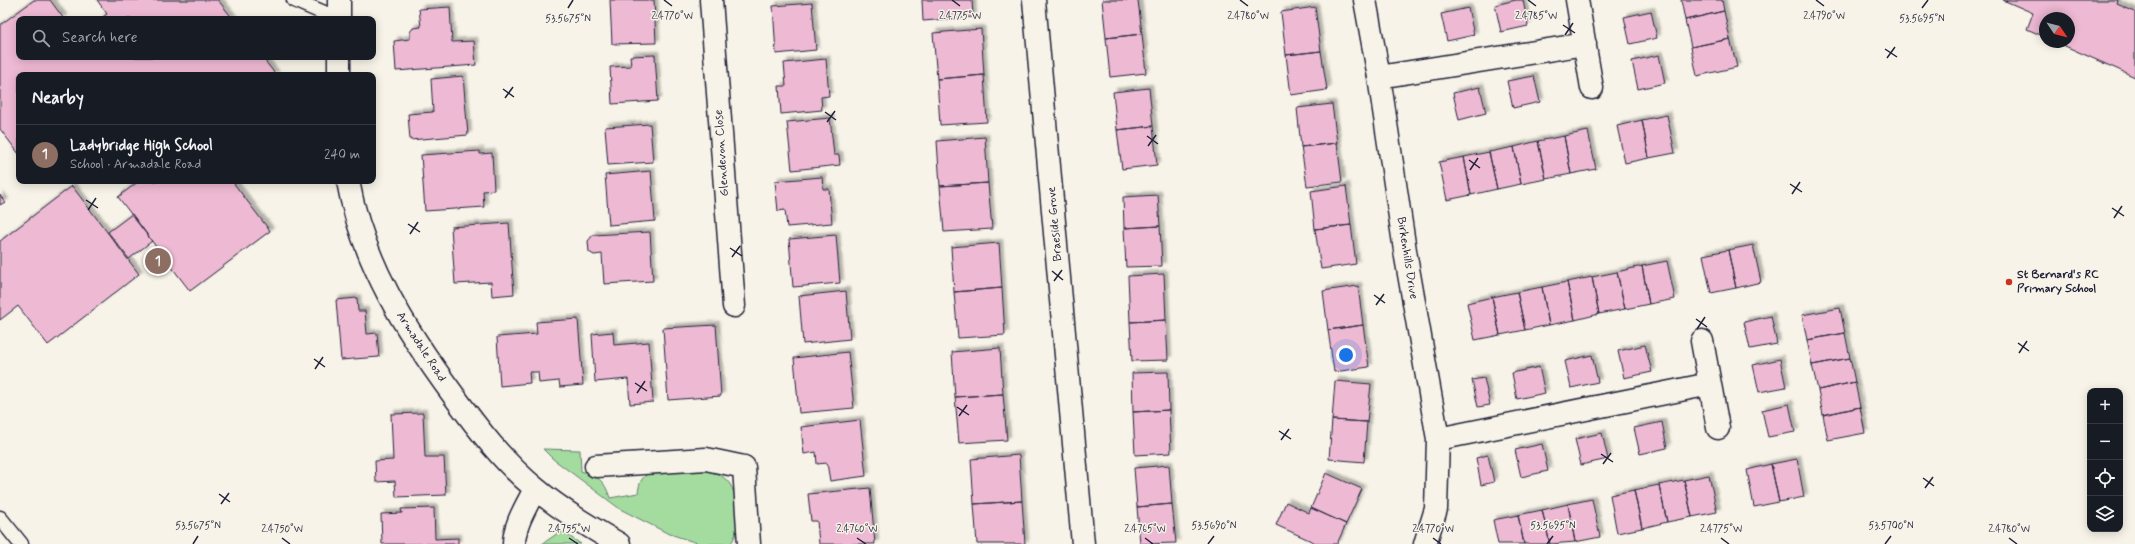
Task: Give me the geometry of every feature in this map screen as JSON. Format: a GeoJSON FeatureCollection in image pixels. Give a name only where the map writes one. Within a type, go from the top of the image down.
{"type":"FeatureCollection","features":[{"type":"Feature","properties":{"kind":"street"},"geometry":{"type":"LineString","coordinates":[[339,0],[339,16]]}},
{"type":"Feature","properties":{"kind":"street","name":"Glendevon Close"},"geometry":{"type":"LineString","coordinates":[[711,0],[734,306]]}},
{"type":"Feature","properties":{"kind":"street","name":"Braeside Grove"},"geometry":{"type":"LineString","coordinates":[[1034,0],[1083,544]]}},
{"type":"Feature","properties":{"kind":"street","name":"Birkenhills Drive"},"geometry":{"type":"LineString","coordinates":[[1366,0],[1406,257],[1438,439],[1436,509],[1425,544]]}},
{"type":"Feature","properties":{"kind":"street"},"geometry":{"type":"LineString","coordinates":[[1577,0],[1592,88]]}},
{"type":"Feature","properties":{"kind":"street"},"geometry":{"type":"LineString","coordinates":[[1379,77],[1585,44]]}},
{"type":"Feature","properties":{"kind":"street"},"geometry":{"type":"LineString","coordinates":[[338,60],[339,72]]}},
{"type":"Feature","properties":{"kind":"street","name":"Armadale Road"},"geometry":{"type":"LineString","coordinates":[[348,184],[352,205],[373,264],[396,310],[432,366],[473,422],[535,489],[592,528],[619,544]]}},
{"type":"Feature","properties":{"kind":"street"},"geometry":{"type":"LineString","coordinates":[[1702,341],[1718,428]]}},
{"type":"Feature","properties":{"kind":"street"},"geometry":{"type":"LineString","coordinates":[[1438,439],[1710,384]]}},
{"type":"Feature","properties":{"kind":"street"},"geometry":{"type":"LineString","coordinates":[[596,466],[706,459],[744,467],[749,544]]}},
{"type":"Feature","properties":{"kind":"street"},"geometry":{"type":"LineString","coordinates":[[514,544],[514,538],[521,517],[535,489]]}},
{"type":"Feature","properties":{"kind":"lane"},"geometry":{"type":"LineString","coordinates":[[294,0],[332,16]]}},
{"type":"Feature","properties":{"kind":"lane"},"geometry":{"type":"LineString","coordinates":[[0,518],[21,544]]}},
{"type":"Feature","properties":{"kind":"green space"},"geometry":{"type":"Polygon","coordinates":[[[543,449],[580,450],[581,471],[600,480],[610,498],[638,493],[642,479],[648,473],[655,471],[700,470],[720,475],[727,480],[732,488],[736,500],[737,523],[734,538],[730,544],[700,544],[667,533],[620,509],[553,459],[543,449]]]}},
{"type":"Feature","properties":{"kind":"green space"},"geometry":{"type":"Polygon","coordinates":[[[561,531],[581,544],[542,544],[561,531]]]}},
{"type":"Feature","properties":{"kind":"building"},"geometry":{"type":"Polygon","coordinates":[[[34,0],[50,0],[62,16],[16,16],[16,60],[264,60],[274,72],[16,72],[16,150],[0,129],[0,25],[34,0]]]}},
{"type":"Feature","properties":{"kind":"building"},"geometry":{"type":"Polygon","coordinates":[[[97,0],[218,0],[231,16],[104,16],[107,14],[97,0]]]}},
{"type":"Feature","properties":{"kind":"building"},"geometry":{"type":"Polygon","coordinates":[[[610,0],[654,0],[656,43],[612,44],[610,0]]]}},
{"type":"Feature","properties":{"kind":"building"},"geometry":{"type":"Polygon","coordinates":[[[922,0],[972,0],[973,17],[923,21],[922,0]]]}},
{"type":"Feature","properties":{"kind":"building"},"geometry":{"type":"Polygon","coordinates":[[[1102,0],[1138,0],[1142,34],[1106,38],[1102,0]]]}},
{"type":"Feature","properties":{"kind":"building"},"geometry":{"type":"Polygon","coordinates":[[[1516,0],[1523,0],[1528,26],[1501,32],[1495,5],[1516,0]]]}},
{"type":"Feature","properties":{"kind":"building"},"geometry":{"type":"Polygon","coordinates":[[[1681,0],[1722,0],[1724,11],[1685,20],[1681,0]]]}},
{"type":"Feature","properties":{"kind":"building"},"geometry":{"type":"Polygon","coordinates":[[[2003,0],[2118,0],[2117,4],[2135,12],[2135,77],[2070,48],[2075,48],[2075,12],[2039,12],[2039,34],[2027,29],[2033,13],[2003,0]]]}},
{"type":"Feature","properties":{"kind":"building"},"geometry":{"type":"Polygon","coordinates":[[[812,3],[816,50],[776,54],[773,6],[812,3]]]}},
{"type":"Feature","properties":{"kind":"building"},"geometry":{"type":"Polygon","coordinates":[[[450,7],[452,42],[474,41],[476,65],[396,71],[394,41],[410,39],[410,32],[413,28],[421,27],[419,9],[450,7]]]}},
{"type":"Feature","properties":{"kind":"building"},"geometry":{"type":"Polygon","coordinates":[[[1315,7],[1321,51],[1286,55],[1281,12],[1315,7]]]}},
{"type":"Feature","properties":{"kind":"building"},"geometry":{"type":"Polygon","coordinates":[[[1468,8],[1474,35],[1447,41],[1441,14],[1468,8]]]}},
{"type":"Feature","properties":{"kind":"building"},"geometry":{"type":"Polygon","coordinates":[[[1651,11],[1657,38],[1630,44],[1624,17],[1651,11]]]}},
{"type":"Feature","properties":{"kind":"building"},"geometry":{"type":"Polygon","coordinates":[[[1724,11],[1730,39],[1691,47],[1685,20],[1724,11]]]}},
{"type":"Feature","properties":{"kind":"building"},"geometry":{"type":"Polygon","coordinates":[[[981,29],[984,75],[937,79],[933,33],[981,29]]]}},
{"type":"Feature","properties":{"kind":"building"},"geometry":{"type":"Polygon","coordinates":[[[1142,34],[1146,73],[1110,77],[1106,38],[1142,34]]]}},
{"type":"Feature","properties":{"kind":"building"},"geometry":{"type":"Polygon","coordinates":[[[1730,39],[1737,67],[1697,76],[1691,47],[1730,39]]]}},
{"type":"Feature","properties":{"kind":"building"},"geometry":{"type":"Polygon","coordinates":[[[1321,51],[1327,90],[1291,95],[1286,55],[1321,51]]]}},
{"type":"Feature","properties":{"kind":"building"},"geometry":{"type":"Polygon","coordinates":[[[655,55],[658,101],[612,104],[610,67],[631,66],[630,56],[655,55]]]}},
{"type":"Feature","properties":{"kind":"building"},"geometry":{"type":"Polygon","coordinates":[[[1659,55],[1665,83],[1638,89],[1632,61],[1659,55]]]}},
{"type":"Feature","properties":{"kind":"building"},"geometry":{"type":"Polygon","coordinates":[[[826,59],[829,96],[821,97],[822,110],[781,114],[779,86],[786,86],[784,63],[826,59]]]}},
{"type":"Feature","properties":{"kind":"building"},"geometry":{"type":"Polygon","coordinates":[[[984,75],[987,122],[940,125],[937,79],[984,75]]]}},
{"type":"Feature","properties":{"kind":"building"},"geometry":{"type":"Polygon","coordinates":[[[463,76],[468,135],[410,140],[408,114],[433,112],[431,79],[463,76]]]}},
{"type":"Feature","properties":{"kind":"building"},"geometry":{"type":"Polygon","coordinates":[[[1534,76],[1540,102],[1513,108],[1507,81],[1534,76]]]}},
{"type":"Feature","properties":{"kind":"building"},"geometry":{"type":"Polygon","coordinates":[[[1480,87],[1486,113],[1459,120],[1453,93],[1480,87]]]}},
{"type":"Feature","properties":{"kind":"building"},"geometry":{"type":"Polygon","coordinates":[[[1149,88],[1153,126],[1117,130],[1113,92],[1149,88]]]}},
{"type":"Feature","properties":{"kind":"building"},"geometry":{"type":"Polygon","coordinates":[[[1332,104],[1337,143],[1301,147],[1297,108],[1332,104]]]}},
{"type":"Feature","properties":{"kind":"building"},"geometry":{"type":"Polygon","coordinates":[[[1667,115],[1675,153],[1649,158],[1642,120],[1667,115]]]}},
{"type":"Feature","properties":{"kind":"building"},"geometry":{"type":"Polygon","coordinates":[[[830,118],[834,155],[839,155],[840,165],[792,170],[787,122],[830,118]]]}},
{"type":"Feature","properties":{"kind":"building"},"geometry":{"type":"Polygon","coordinates":[[[1642,120],[1649,158],[1625,163],[1617,126],[1642,120]]]}},
{"type":"Feature","properties":{"kind":"building"},"geometry":{"type":"Polygon","coordinates":[[[650,124],[653,162],[608,165],[605,127],[650,124]]]}},
{"type":"Feature","properties":{"kind":"building"},"geometry":{"type":"Polygon","coordinates":[[[1153,126],[1157,165],[1122,169],[1117,130],[1153,126]]]}},
{"type":"Feature","properties":{"kind":"building"},"geometry":{"type":"Polygon","coordinates":[[[1588,131],[1596,169],[1571,174],[1564,136],[1588,131]]]}},
{"type":"Feature","properties":{"kind":"building"},"geometry":{"type":"Polygon","coordinates":[[[1564,136],[1571,174],[1546,179],[1538,141],[1564,136]]]}},
{"type":"Feature","properties":{"kind":"building"},"geometry":{"type":"Polygon","coordinates":[[[985,137],[988,183],[940,186],[937,141],[985,137]]]}},
{"type":"Feature","properties":{"kind":"building"},"geometry":{"type":"Polygon","coordinates":[[[1538,141],[1546,179],[1521,184],[1514,147],[1538,141]]]}},
{"type":"Feature","properties":{"kind":"building"},"geometry":{"type":"Polygon","coordinates":[[[1337,143],[1342,182],[1307,186],[1301,147],[1337,143]]]}},
{"type":"Feature","properties":{"kind":"building"},"geometry":{"type":"Polygon","coordinates":[[[1514,147],[1521,184],[1497,189],[1489,152],[1514,147]]]}},
{"type":"Feature","properties":{"kind":"building"},"geometry":{"type":"Polygon","coordinates":[[[480,151],[480,154],[492,153],[494,190],[483,191],[484,207],[425,211],[421,155],[480,151]]]}},
{"type":"Feature","properties":{"kind":"building"},"geometry":{"type":"Polygon","coordinates":[[[1489,152],[1497,189],[1471,195],[1464,157],[1489,152]]]}},
{"type":"Feature","properties":{"kind":"building"},"geometry":{"type":"Polygon","coordinates":[[[1464,157],[1471,195],[1447,200],[1439,162],[1464,157]]]}},
{"type":"Feature","properties":{"kind":"building"},"geometry":{"type":"Polygon","coordinates":[[[651,171],[655,221],[609,225],[605,175],[651,171]]]}},
{"type":"Feature","properties":{"kind":"building"},"geometry":{"type":"Polygon","coordinates":[[[822,177],[823,189],[829,189],[832,223],[787,227],[785,210],[778,211],[775,181],[822,177]]]}},
{"type":"Feature","properties":{"kind":"building"},"geometry":{"type":"Polygon","coordinates":[[[988,183],[992,229],[944,232],[940,186],[988,183]]]}},
{"type":"Feature","properties":{"kind":"building"},"geometry":{"type":"Polygon","coordinates":[[[135,184],[234,184],[270,231],[190,291],[118,197],[135,184]]]}},
{"type":"Feature","properties":{"kind":"building"},"geometry":{"type":"Polygon","coordinates":[[[72,186],[139,274],[48,345],[18,306],[0,320],[0,241],[72,186]]]}},
{"type":"Feature","properties":{"kind":"building"},"geometry":{"type":"Polygon","coordinates":[[[1346,186],[1351,225],[1315,229],[1311,191],[1346,186]]]}},
{"type":"Feature","properties":{"kind":"building"},"geometry":{"type":"Polygon","coordinates":[[[0,195],[5,202],[0,205],[0,195]]]}},
{"type":"Feature","properties":{"kind":"building"},"geometry":{"type":"Polygon","coordinates":[[[1158,195],[1160,226],[1124,228],[1123,197],[1158,195]]]}},
{"type":"Feature","properties":{"kind":"building"},"geometry":{"type":"Polygon","coordinates":[[[132,214],[152,241],[129,259],[108,232],[132,214]]]}},
{"type":"Feature","properties":{"kind":"building"},"geometry":{"type":"Polygon","coordinates":[[[509,223],[514,294],[492,296],[491,282],[455,284],[451,227],[509,223]]]}},
{"type":"Feature","properties":{"kind":"building"},"geometry":{"type":"Polygon","coordinates":[[[1351,225],[1356,264],[1321,269],[1315,229],[1351,225]]]}},
{"type":"Feature","properties":{"kind":"building"},"geometry":{"type":"Polygon","coordinates":[[[1160,226],[1162,266],[1126,267],[1124,228],[1160,226]]]}},
{"type":"Feature","properties":{"kind":"building"},"geometry":{"type":"Polygon","coordinates":[[[650,232],[653,281],[604,284],[602,254],[594,255],[589,252],[588,241],[593,235],[650,232]]]}},
{"type":"Feature","properties":{"kind":"building"},"geometry":{"type":"Polygon","coordinates":[[[836,235],[840,283],[793,287],[789,239],[836,235]]]}},
{"type":"Feature","properties":{"kind":"building"},"geometry":{"type":"Polygon","coordinates":[[[999,243],[1002,288],[954,292],[951,247],[999,243]]]}},
{"type":"Feature","properties":{"kind":"building"},"geometry":{"type":"Polygon","coordinates":[[[1753,245],[1761,282],[1736,288],[1728,250],[1753,245]]]}},
{"type":"Feature","properties":{"kind":"building"},"geometry":{"type":"Polygon","coordinates":[[[1728,250],[1736,288],[1711,293],[1703,255],[1728,250]]]}},
{"type":"Feature","properties":{"kind":"building"},"geometry":{"type":"Polygon","coordinates":[[[1667,261],[1675,299],[1649,304],[1642,266],[1667,261]]]}},
{"type":"Feature","properties":{"kind":"building"},"geometry":{"type":"Polygon","coordinates":[[[1642,266],[1649,304],[1625,309],[1617,272],[1642,266]]]}},
{"type":"Feature","properties":{"kind":"building"},"geometry":{"type":"Polygon","coordinates":[[[1617,272],[1625,309],[1599,314],[1592,277],[1617,272]]]}},
{"type":"Feature","properties":{"kind":"building"},"geometry":{"type":"Polygon","coordinates":[[[1164,274],[1166,320],[1130,322],[1128,276],[1164,274]]]}},
{"type":"Feature","properties":{"kind":"building"},"geometry":{"type":"Polygon","coordinates":[[[1592,277],[1599,314],[1575,320],[1567,282],[1592,277]]]}},
{"type":"Feature","properties":{"kind":"building"},"geometry":{"type":"Polygon","coordinates":[[[1567,282],[1575,320],[1549,325],[1542,287],[1567,282]]]}},
{"type":"Feature","properties":{"kind":"building"},"geometry":{"type":"Polygon","coordinates":[[[1358,286],[1363,325],[1328,330],[1323,291],[1358,286]]]}},
{"type":"Feature","properties":{"kind":"building"},"geometry":{"type":"Polygon","coordinates":[[[1542,287],[1549,325],[1525,330],[1517,292],[1542,287]]]}},
{"type":"Feature","properties":{"kind":"building"},"geometry":{"type":"Polygon","coordinates":[[[1002,288],[1005,335],[958,338],[954,292],[1002,288]]]}},
{"type":"Feature","properties":{"kind":"building"},"geometry":{"type":"Polygon","coordinates":[[[846,291],[850,339],[803,344],[799,296],[846,291]]]}},
{"type":"Feature","properties":{"kind":"building"},"geometry":{"type":"Polygon","coordinates":[[[1517,292],[1525,330],[1500,335],[1492,297],[1517,292]]]}},
{"type":"Feature","properties":{"kind":"building"},"geometry":{"type":"Polygon","coordinates":[[[1492,297],[1500,335],[1475,340],[1467,303],[1492,297]]]}},
{"type":"Feature","properties":{"kind":"building"},"geometry":{"type":"Polygon","coordinates":[[[357,298],[358,311],[365,311],[367,334],[377,333],[379,357],[341,360],[336,300],[357,298]]]}},
{"type":"Feature","properties":{"kind":"building"},"geometry":{"type":"Polygon","coordinates":[[[1840,308],[1845,333],[1807,340],[1802,315],[1840,308]]]}},
{"type":"Feature","properties":{"kind":"building"},"geometry":{"type":"Polygon","coordinates":[[[1771,316],[1777,344],[1750,349],[1744,322],[1771,316]]]}},
{"type":"Feature","properties":{"kind":"building"},"geometry":{"type":"Polygon","coordinates":[[[578,319],[583,385],[560,387],[559,381],[539,383],[538,372],[529,372],[530,383],[500,386],[497,337],[537,334],[536,322],[578,319]]]}},
{"type":"Feature","properties":{"kind":"building"},"geometry":{"type":"Polygon","coordinates":[[[1166,320],[1168,360],[1132,361],[1130,322],[1166,320]]]}},
{"type":"Feature","properties":{"kind":"building"},"geometry":{"type":"Polygon","coordinates":[[[716,325],[721,396],[668,400],[663,328],[716,325]]]}},
{"type":"Feature","properties":{"kind":"building"},"geometry":{"type":"Polygon","coordinates":[[[1363,325],[1369,367],[1334,372],[1328,330],[1363,325]]]}},
{"type":"Feature","properties":{"kind":"building"},"geometry":{"type":"Polygon","coordinates":[[[613,332],[614,345],[649,342],[653,402],[630,404],[628,379],[595,382],[592,334],[613,332]]]}},
{"type":"Feature","properties":{"kind":"building"},"geometry":{"type":"Polygon","coordinates":[[[1845,333],[1850,358],[1812,365],[1807,340],[1845,333]]]}},
{"type":"Feature","properties":{"kind":"building"},"geometry":{"type":"Polygon","coordinates":[[[1645,345],[1652,372],[1624,378],[1618,351],[1645,345]]]}},
{"type":"Feature","properties":{"kind":"building"},"geometry":{"type":"Polygon","coordinates":[[[1000,348],[1003,394],[955,397],[952,352],[1000,348]]]}},
{"type":"Feature","properties":{"kind":"building"},"geometry":{"type":"Polygon","coordinates":[[[848,352],[854,408],[799,413],[794,358],[848,352]]]}},
{"type":"Feature","properties":{"kind":"building"},"geometry":{"type":"Polygon","coordinates":[[[1592,355],[1598,382],[1571,388],[1565,361],[1592,355]]]}},
{"type":"Feature","properties":{"kind":"building"},"geometry":{"type":"Polygon","coordinates":[[[1850,358],[1855,382],[1818,390],[1812,365],[1850,358]]]}},
{"type":"Feature","properties":{"kind":"building"},"geometry":{"type":"Polygon","coordinates":[[[1780,359],[1786,387],[1759,392],[1753,365],[1780,359]]]}},
{"type":"Feature","properties":{"kind":"building"},"geometry":{"type":"Polygon","coordinates":[[[1539,367],[1545,393],[1517,399],[1512,373],[1539,367]]]}},
{"type":"Feature","properties":{"kind":"building"},"geometry":{"type":"Polygon","coordinates":[[[1168,372],[1169,410],[1133,412],[1132,373],[1168,372]]]}},
{"type":"Feature","properties":{"kind":"building"},"geometry":{"type":"Polygon","coordinates":[[[1484,378],[1490,405],[1478,407],[1472,380],[1484,378]]]}},
{"type":"Feature","properties":{"kind":"building"},"geometry":{"type":"Polygon","coordinates":[[[1335,381],[1371,384],[1367,422],[1332,420],[1335,381]]]}},
{"type":"Feature","properties":{"kind":"building"},"geometry":{"type":"Polygon","coordinates":[[[1855,382],[1860,407],[1823,415],[1818,390],[1855,382]]]}},
{"type":"Feature","properties":{"kind":"building"},"geometry":{"type":"Polygon","coordinates":[[[1003,394],[1007,440],[959,443],[955,397],[1003,394]]]}},
{"type":"Feature","properties":{"kind":"building"},"geometry":{"type":"Polygon","coordinates":[[[1789,404],[1795,432],[1768,437],[1762,410],[1789,404]]]}},
{"type":"Feature","properties":{"kind":"building"},"geometry":{"type":"Polygon","coordinates":[[[1860,407],[1865,433],[1828,440],[1823,415],[1860,407]]]}},
{"type":"Feature","properties":{"kind":"building"},"geometry":{"type":"Polygon","coordinates":[[[1169,410],[1171,453],[1135,455],[1133,412],[1169,410]]]}},
{"type":"Feature","properties":{"kind":"building"},"geometry":{"type":"Polygon","coordinates":[[[423,413],[425,457],[444,457],[446,495],[396,497],[395,481],[376,482],[375,461],[393,460],[391,414],[423,413]]]}},
{"type":"Feature","properties":{"kind":"building"},"geometry":{"type":"Polygon","coordinates":[[[860,420],[866,476],[830,481],[827,463],[817,464],[816,452],[804,454],[801,427],[860,420]]]}},
{"type":"Feature","properties":{"kind":"building"},"geometry":{"type":"Polygon","coordinates":[[[1332,420],[1367,422],[1364,462],[1329,459],[1332,420]]]}},
{"type":"Feature","properties":{"kind":"building"},"geometry":{"type":"Polygon","coordinates":[[[1662,422],[1667,448],[1640,454],[1634,428],[1662,422]]]}},
{"type":"Feature","properties":{"kind":"building"},"geometry":{"type":"Polygon","coordinates":[[[1602,433],[1608,459],[1581,465],[1575,439],[1602,433]]]}},
{"type":"Feature","properties":{"kind":"building"},"geometry":{"type":"Polygon","coordinates":[[[1542,444],[1548,471],[1521,477],[1515,450],[1542,444]]]}},
{"type":"Feature","properties":{"kind":"building"},"geometry":{"type":"Polygon","coordinates":[[[1019,455],[1022,501],[974,504],[971,459],[1019,455]]]}},
{"type":"Feature","properties":{"kind":"building"},"geometry":{"type":"Polygon","coordinates":[[[1488,455],[1494,482],[1481,485],[1476,458],[1488,455]]]}},
{"type":"Feature","properties":{"kind":"building"},"geometry":{"type":"Polygon","coordinates":[[[1797,459],[1804,497],[1779,502],[1771,464],[1797,459]]]}},
{"type":"Feature","properties":{"kind":"building"},"geometry":{"type":"Polygon","coordinates":[[[1771,464],[1779,502],[1754,507],[1747,470],[1771,464]]]}},
{"type":"Feature","properties":{"kind":"building"},"geometry":{"type":"Polygon","coordinates":[[[1169,465],[1172,504],[1137,507],[1134,468],[1169,465]]]}},
{"type":"Feature","properties":{"kind":"building"},"geometry":{"type":"Polygon","coordinates":[[[1326,473],[1362,489],[1346,524],[1311,508],[1326,473]]]}},
{"type":"Feature","properties":{"kind":"building"},"geometry":{"type":"Polygon","coordinates":[[[1709,475],[1717,512],[1692,517],[1684,480],[1709,475]]]}},
{"type":"Feature","properties":{"kind":"building"},"geometry":{"type":"Polygon","coordinates":[[[1684,480],[1692,517],[1667,522],[1659,485],[1684,480]]]}},
{"type":"Feature","properties":{"kind":"building"},"geometry":{"type":"Polygon","coordinates":[[[1659,485],[1667,522],[1642,528],[1634,490],[1659,485]]]}},
{"type":"Feature","properties":{"kind":"building"},"geometry":{"type":"Polygon","coordinates":[[[870,488],[875,544],[819,544],[817,521],[811,521],[808,494],[870,488]]]}},
{"type":"Feature","properties":{"kind":"building"},"geometry":{"type":"Polygon","coordinates":[[[1634,490],[1642,528],[1617,533],[1610,495],[1634,490]]]}},
{"type":"Feature","properties":{"kind":"building"},"geometry":{"type":"Polygon","coordinates":[[[1592,499],[1600,537],[1575,542],[1568,504],[1592,499]]]}},
{"type":"Feature","properties":{"kind":"building"},"geometry":{"type":"Polygon","coordinates":[[[1022,501],[1025,544],[977,544],[974,504],[1022,501]]]}},
{"type":"Feature","properties":{"kind":"building"},"geometry":{"type":"Polygon","coordinates":[[[1286,502],[1309,513],[1311,508],[1346,524],[1337,544],[1318,544],[1276,525],[1286,502]]]}},
{"type":"Feature","properties":{"kind":"building"},"geometry":{"type":"Polygon","coordinates":[[[1172,504],[1176,543],[1140,544],[1137,507],[1172,504]]]}},
{"type":"Feature","properties":{"kind":"building"},"geometry":{"type":"Polygon","coordinates":[[[1568,504],[1575,542],[1550,544],[1542,510],[1568,504]]]}},
{"type":"Feature","properties":{"kind":"building"},"geometry":{"type":"Polygon","coordinates":[[[434,508],[435,539],[458,538],[458,544],[382,544],[381,514],[402,513],[401,509],[434,508]]]}},
{"type":"Feature","properties":{"kind":"building"},"geometry":{"type":"Polygon","coordinates":[[[1542,510],[1550,544],[1524,544],[1518,515],[1542,510]]]}},
{"type":"Feature","properties":{"kind":"building"},"geometry":{"type":"Polygon","coordinates":[[[1518,515],[1524,544],[1498,544],[1493,520],[1518,515]]]}},
{"type":"Feature","properties":{"kind":"place","name":"Ladybridge High School"},"geometry":{"type":"Point","coordinates":[158,261]}},
{"type":"Feature","properties":{"kind":"place","name":"St Bernard's RC Primary School"},"geometry":{"type":"Point","coordinates":[2009,282]}}]}
